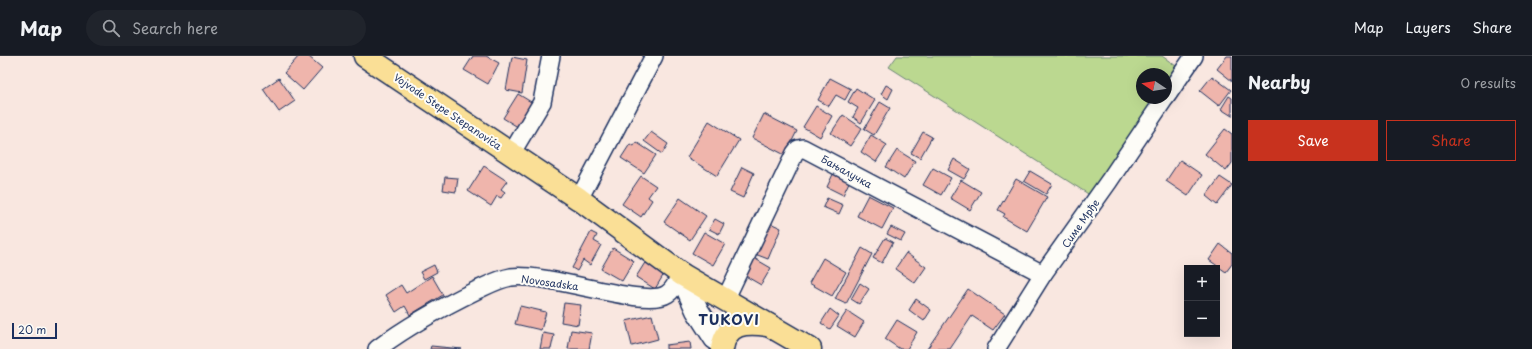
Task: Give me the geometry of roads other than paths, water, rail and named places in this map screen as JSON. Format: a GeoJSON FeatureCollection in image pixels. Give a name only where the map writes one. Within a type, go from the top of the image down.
{"type":"FeatureCollection","features":[{"type":"Feature","properties":{"kind":"main road","name":"Vojvode Stepe Stepanovića"},"geometry":{"type":"LineString","coordinates":[[365,56],[579,199],[681,274],[810,349]]}},
{"type":"Feature","properties":{"kind":"main road"},"geometry":{"type":"LineString","coordinates":[[681,274],[697,310],[718,345]]}},
{"type":"Feature","properties":{"kind":"main road"},"geometry":{"type":"LineString","coordinates":[[706,288],[714,314],[718,345]]}},
{"type":"Feature","properties":{"kind":"main road"},"geometry":{"type":"LineString","coordinates":[[718,345],[735,327],[740,324],[753,323],[770,326]]}},
{"type":"Feature","properties":{"kind":"street","name":"Vojvode Stepe Stepanovića"},"geometry":{"type":"LineString","coordinates":[[511,154],[542,102],[551,56]]}},
{"type":"Feature","properties":{"kind":"street"},"geometry":{"type":"LineString","coordinates":[[579,199],[654,56]]}},
{"type":"Feature","properties":{"kind":"street","name":"Симе Мрђе"},"geometry":{"type":"LineString","coordinates":[[1172,88],[1194,56]]}},
{"type":"Feature","properties":{"kind":"street","name":"Симе Мрђе"},"geometry":{"type":"LineString","coordinates":[[996,349],[1043,274],[1161,104]]}},
{"type":"Feature","properties":{"kind":"street","name":"Бањалучка"},"geometry":{"type":"LineString","coordinates":[[725,300],[795,153],[798,149],[803,148],[1043,274]]}},
{"type":"Feature","properties":{"kind":"street","name":"Novosadska"},"geometry":{"type":"LineString","coordinates":[[377,349],[401,332],[464,296],[507,278],[522,277],[552,280],[642,298],[666,295],[674,289],[681,274]]}},
{"type":"Feature","properties":{"kind":"district","name":"TUKOVI"},"geometry":{"type":"Point","coordinates":[729,319]}}]}
